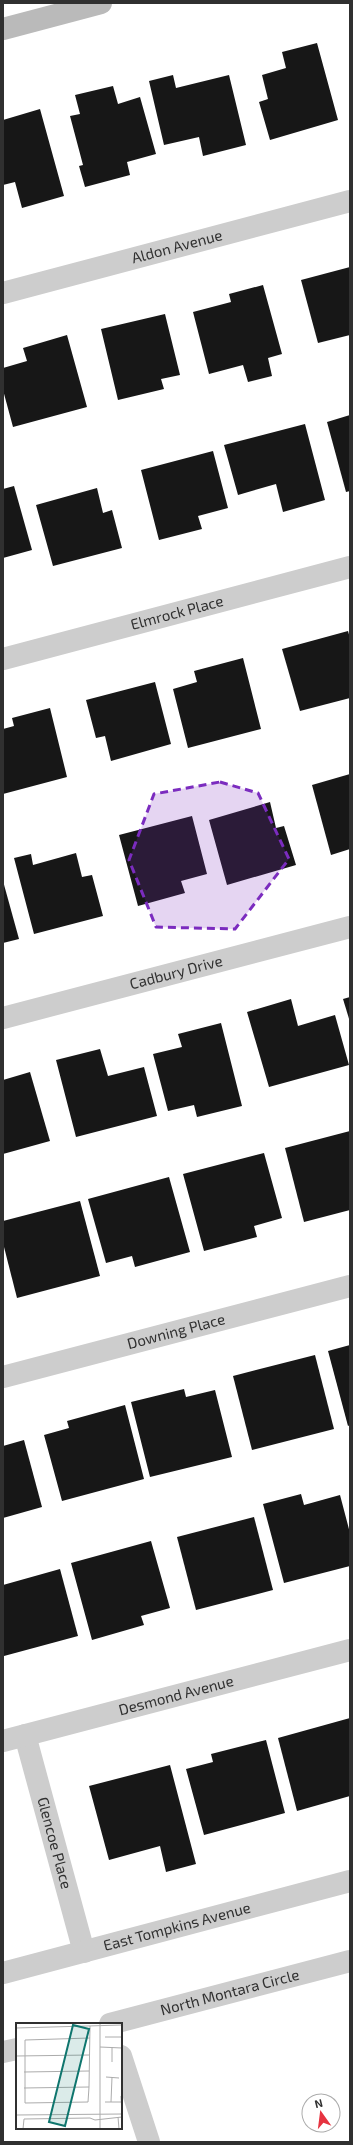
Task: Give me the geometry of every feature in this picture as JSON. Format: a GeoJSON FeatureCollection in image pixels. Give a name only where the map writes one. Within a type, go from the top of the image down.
{"type":"FeatureCollection","features":[{"type":"Feature","properties":{"kind":"main road"},"geometry":{"type":"LineString","coordinates":[[3,29],[102,3]]}},
{"type":"Feature","properties":{"kind":"street","name":"Aldon Avenue"},"geometry":{"type":"LineString","coordinates":[[3,293],[350,201]]}},
{"type":"Feature","properties":{"kind":"street","name":"Elmrock Place"},"geometry":{"type":"LineString","coordinates":[[3,659],[350,567]]}},
{"type":"Feature","properties":{"kind":"street","name":"Cadbury Drive"},"geometry":{"type":"LineString","coordinates":[[3,1018],[350,926]]}},
{"type":"Feature","properties":{"kind":"street","name":"Downing Place"},"geometry":{"type":"LineString","coordinates":[[3,1377],[350,1286]]}},
{"type":"Feature","properties":{"kind":"street","name":"Desmond Avenue"},"geometry":{"type":"LineString","coordinates":[[3,1741],[350,1650]]}},
{"type":"Feature","properties":{"kind":"street","name":"Glencoe Place"},"geometry":{"type":"LineString","coordinates":[[25,1735],[84,1952]]}},
{"type":"Feature","properties":{"kind":"street","name":"East Tompkins Avenue"},"geometry":{"type":"LineString","coordinates":[[3,1973],[350,1881]]}},
{"type":"Feature","properties":{"kind":"street","name":"North Montara Circle"},"geometry":{"type":"LineString","coordinates":[[114,2023],[350,1961]]}},
{"type":"Feature","properties":{"kind":"street"},"geometry":{"type":"LineString","coordinates":[[3,2052],[16,2049]]}},
{"type":"Feature","properties":{"kind":"street"},"geometry":{"type":"LineString","coordinates":[[122,2059],[150,2142]]}},
{"type":"Feature","properties":{"kind":"highlighted area"},"geometry":{"type":"Polygon","coordinates":[[[220,782],[258,793],[289,859],[235,929],[156,927],[129,860],[154,794],[220,782]]]}},
{"type":"Feature","properties":{"kind":"building"},"geometry":{"type":"Polygon","coordinates":[[[317,43],[338,120],[270,140],[259,102],[268,99],[262,75],[286,68],[282,52],[317,43]]]}},
{"type":"Feature","properties":{"kind":"building"},"geometry":{"type":"Polygon","coordinates":[[[173,75],[176,88],[229,75],[246,145],[203,156],[199,137],[164,145],[149,81],[173,75]]]}},
{"type":"Feature","properties":{"kind":"building"},"geometry":{"type":"Polygon","coordinates":[[[113,86],[118,104],[140,97],[156,154],[127,162],[130,175],[85,187],[79,166],[83,165],[70,116],[80,114],[75,95],[113,86]]]}},
{"type":"Feature","properties":{"kind":"building"},"geometry":{"type":"Polygon","coordinates":[[[40,109],[64,196],[22,208],[15,182],[3,185],[3,120],[40,109]]]}},
{"type":"Feature","properties":{"kind":"building"},"geometry":{"type":"Polygon","coordinates":[[[350,267],[350,335],[318,343],[301,280],[350,267]]]}},
{"type":"Feature","properties":{"kind":"building"},"geometry":{"type":"Polygon","coordinates":[[[263,285],[282,354],[268,358],[272,376],[248,382],[243,365],[209,374],[193,312],[231,302],[229,294],[263,285]]]}},
{"type":"Feature","properties":{"kind":"building"},"geometry":{"type":"Polygon","coordinates":[[[165,314],[180,375],[161,379],[164,389],[118,400],[101,329],[165,314]]]}},
{"type":"Feature","properties":{"kind":"building"},"geometry":{"type":"Polygon","coordinates":[[[67,335],[87,407],[13,427],[3,390],[3,368],[27,361],[23,348],[67,335]]]}},
{"type":"Feature","properties":{"kind":"building"},"geometry":{"type":"Polygon","coordinates":[[[350,415],[350,491],[346,492],[327,422],[350,415]]]}},
{"type":"Feature","properties":{"kind":"building"},"geometry":{"type":"Polygon","coordinates":[[[305,424],[325,500],[283,512],[276,484],[238,495],[224,445],[305,424]]]}},
{"type":"Feature","properties":{"kind":"building"},"geometry":{"type":"Polygon","coordinates":[[[213,451],[228,508],[198,516],[202,529],[159,540],[141,470],[213,451]]]}},
{"type":"Feature","properties":{"kind":"building"},"geometry":{"type":"Polygon","coordinates":[[[14,486],[32,550],[3,558],[3,489],[14,486]]]}},
{"type":"Feature","properties":{"kind":"building"},"geometry":{"type":"Polygon","coordinates":[[[97,488],[103,513],[112,510],[122,548],[53,566],[36,505],[97,488]]]}},
{"type":"Feature","properties":{"kind":"building"},"geometry":{"type":"Polygon","coordinates":[[[348,631],[350,638],[350,698],[300,711],[282,649],[348,631]]]}},
{"type":"Feature","properties":{"kind":"building"},"geometry":{"type":"Polygon","coordinates":[[[243,658],[261,729],[188,748],[173,689],[197,682],[194,671],[243,658]]]}},
{"type":"Feature","properties":{"kind":"building"},"geometry":{"type":"Polygon","coordinates":[[[155,682],[171,744],[111,761],[105,736],[96,738],[86,700],[155,682]]]}},
{"type":"Feature","properties":{"kind":"building"},"geometry":{"type":"Polygon","coordinates":[[[50,708],[67,777],[3,794],[3,729],[14,726],[12,718],[50,708]]]}},
{"type":"Feature","properties":{"kind":"building"},"geometry":{"type":"Polygon","coordinates":[[[350,774],[350,849],[331,855],[312,785],[350,774]]]}},
{"type":"Feature","properties":{"kind":"building"},"geometry":{"type":"Polygon","coordinates":[[[270,802],[276,828],[284,826],[296,865],[227,885],[209,820],[270,802]]]}},
{"type":"Feature","properties":{"kind":"building"},"geometry":{"type":"Polygon","coordinates":[[[192,816],[207,874],[181,881],[185,893],[138,906],[119,835],[192,816]]]}},
{"type":"Feature","properties":{"kind":"building"},"geometry":{"type":"Polygon","coordinates":[[[76,853],[82,877],[92,875],[103,916],[34,934],[14,858],[31,854],[33,865],[76,853]]]}},
{"type":"Feature","properties":{"kind":"building"},"geometry":{"type":"Polygon","coordinates":[[[3,881],[19,939],[3,943],[3,881]]]}},
{"type":"Feature","properties":{"kind":"building"},"geometry":{"type":"Polygon","coordinates":[[[350,997],[350,1022],[343,999],[350,997]]]}},
{"type":"Feature","properties":{"kind":"building"},"geometry":{"type":"Polygon","coordinates":[[[291,999],[298,1026],[335,1015],[349,1065],[269,1087],[247,1012],[291,999]]]}},
{"type":"Feature","properties":{"kind":"building"},"geometry":{"type":"Polygon","coordinates":[[[221,1023],[242,1106],[197,1117],[194,1105],[168,1111],[153,1054],[182,1047],[178,1034],[221,1023]]]}},
{"type":"Feature","properties":{"kind":"building"},"geometry":{"type":"Polygon","coordinates":[[[100,1049],[108,1076],[144,1067],[157,1116],[76,1137],[56,1060],[100,1049]]]}},
{"type":"Feature","properties":{"kind":"building"},"geometry":{"type":"Polygon","coordinates":[[[30,1072],[50,1141],[3,1154],[3,1080],[30,1072]]]}},
{"type":"Feature","properties":{"kind":"building"},"geometry":{"type":"Polygon","coordinates":[[[350,1131],[350,1210],[304,1222],[285,1148],[350,1131]]]}},
{"type":"Feature","properties":{"kind":"building"},"geometry":{"type":"Polygon","coordinates":[[[264,1153],[282,1218],[254,1226],[257,1237],[204,1251],[183,1174],[264,1153]]]}},
{"type":"Feature","properties":{"kind":"building"},"geometry":{"type":"Polygon","coordinates":[[[169,1177],[190,1252],[135,1267],[132,1256],[106,1263],[88,1199],[169,1177]]]}},
{"type":"Feature","properties":{"kind":"building"},"geometry":{"type":"Polygon","coordinates":[[[80,1201],[100,1276],[17,1298],[3,1243],[3,1221],[80,1201]]]}},
{"type":"Feature","properties":{"kind":"building"},"geometry":{"type":"Polygon","coordinates":[[[350,1345],[350,1425],[348,1426],[328,1351],[350,1345]]]}},
{"type":"Feature","properties":{"kind":"building"},"geometry":{"type":"Polygon","coordinates":[[[315,1355],[334,1429],[252,1450],[233,1376],[315,1355]]]}},
{"type":"Feature","properties":{"kind":"building"},"geometry":{"type":"Polygon","coordinates":[[[184,1389],[186,1397],[215,1390],[232,1457],[150,1477],[131,1402],[184,1389]]]}},
{"type":"Feature","properties":{"kind":"building"},"geometry":{"type":"Polygon","coordinates":[[[125,1405],[144,1479],[62,1501],[44,1435],[69,1428],[67,1421],[125,1405]]]}},
{"type":"Feature","properties":{"kind":"building"},"geometry":{"type":"Polygon","coordinates":[[[24,1440],[42,1507],[3,1518],[3,1446],[24,1440]]]}},
{"type":"Feature","properties":{"kind":"building"},"geometry":{"type":"Polygon","coordinates":[[[301,1494],[304,1505],[340,1495],[350,1533],[350,1566],[284,1583],[263,1504],[301,1494]]]}},
{"type":"Feature","properties":{"kind":"building"},"geometry":{"type":"Polygon","coordinates":[[[254,1517],[273,1590],[196,1610],[177,1537],[254,1517]]]}},
{"type":"Feature","properties":{"kind":"building"},"geometry":{"type":"Polygon","coordinates":[[[151,1541],[170,1608],[141,1616],[144,1625],[92,1640],[71,1563],[151,1541]]]}},
{"type":"Feature","properties":{"kind":"building"},"geometry":{"type":"Polygon","coordinates":[[[60,1569],[78,1636],[4,1656],[3,1585],[60,1569]]]}},
{"type":"Feature","properties":{"kind":"building"},"geometry":{"type":"Polygon","coordinates":[[[350,1718],[350,1796],[297,1811],[278,1738],[350,1718]]]}},
{"type":"Feature","properties":{"kind":"building"},"geometry":{"type":"Polygon","coordinates":[[[266,1740],[285,1813],[204,1835],[186,1769],[213,1762],[211,1754],[266,1740]]]}},
{"type":"Feature","properties":{"kind":"building"},"geometry":{"type":"Polygon","coordinates":[[[170,1765],[196,1864],[166,1872],[160,1846],[109,1860],[89,1786],[170,1765]]]}}]}
